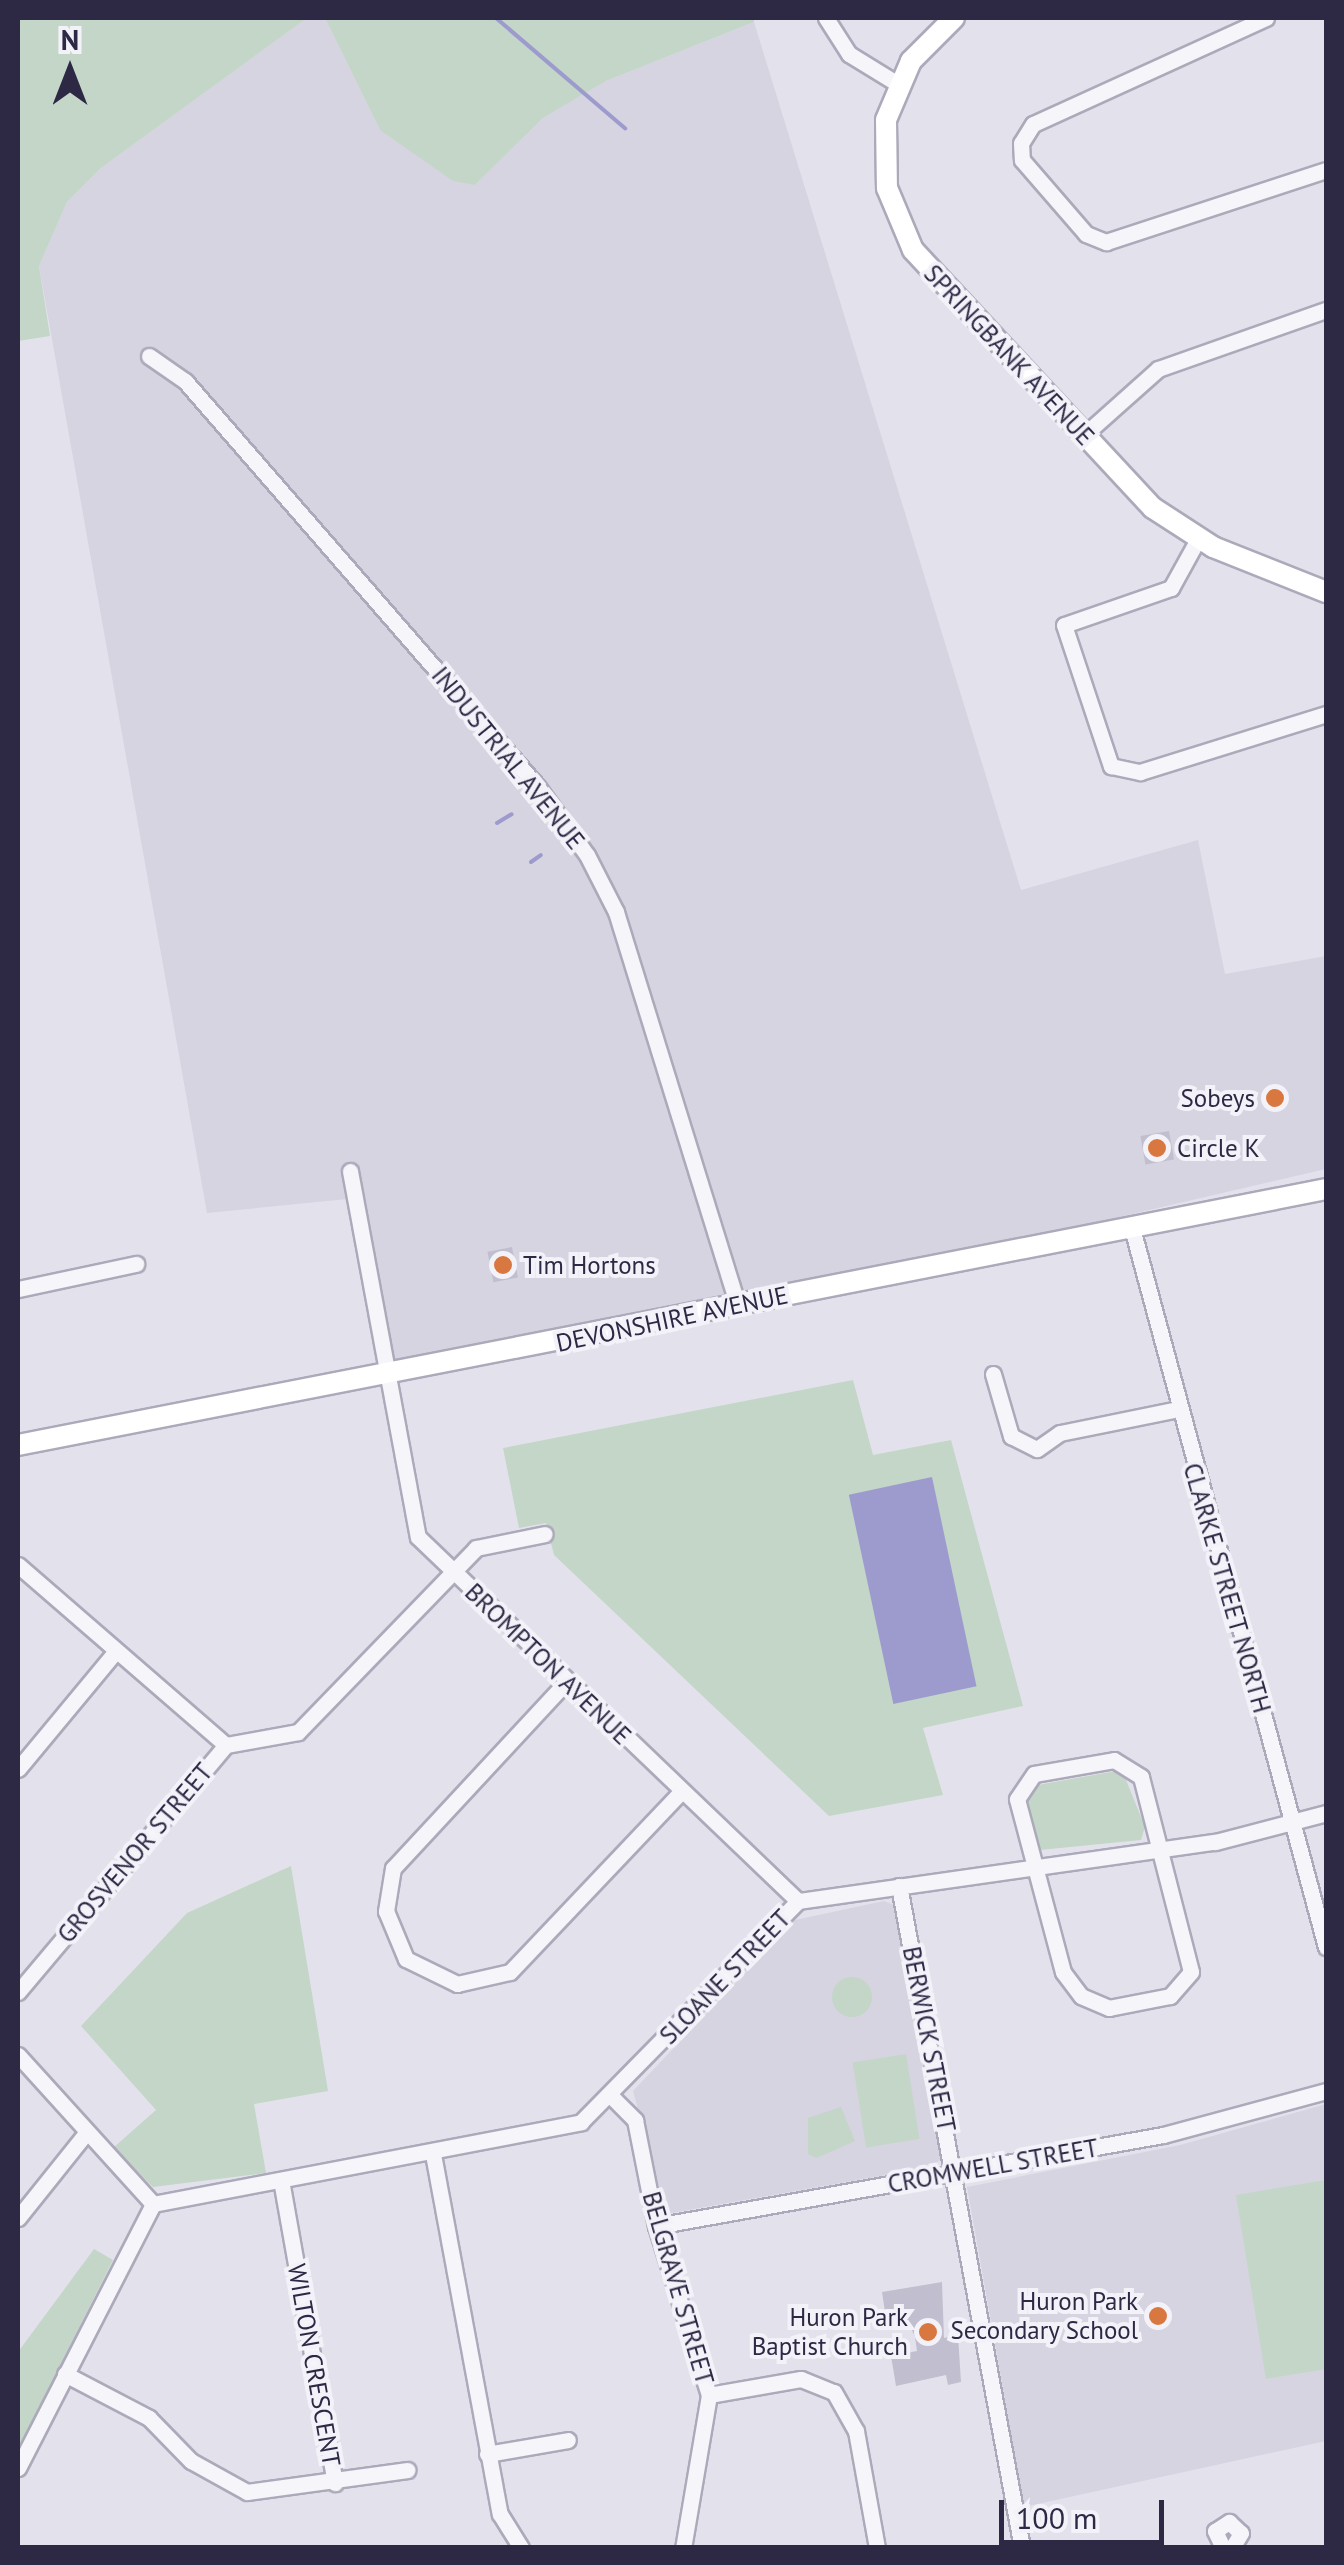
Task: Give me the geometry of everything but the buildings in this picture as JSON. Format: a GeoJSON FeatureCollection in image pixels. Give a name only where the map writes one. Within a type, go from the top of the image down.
{"type":"FeatureCollection","features":[{"type":"Feature","properties":{"kind":"main road","name":"SPRINGBANK AVENUE"},"geometry":{"type":"LineString","coordinates":[[954,18],[898,84],[883,159],[899,224],[927,267],[1153,508],[1198,539],[1326,592]]}},
{"type":"Feature","properties":{"kind":"main road","name":"DEVONSHIRE AVENUE"},"geometry":{"type":"LineString","coordinates":[[18,1445],[385,1377],[1326,1189]]}},
{"type":"Feature","properties":{"kind":"street"},"geometry":{"type":"LineString","coordinates":[[826,18],[848,54],[898,84]]}},
{"type":"Feature","properties":{"kind":"street"},"geometry":{"type":"LineString","coordinates":[[1266,18],[1033,124],[1021,143],[1022,160],[1086,234],[1106,242],[1326,170]]}},
{"type":"Feature","properties":{"kind":"street"},"geometry":{"type":"LineString","coordinates":[[1084,435],[1158,369],[1326,310]]}},
{"type":"Feature","properties":{"kind":"street","name":"INDUSTRIAL AVENUE"},"geometry":{"type":"LineString","coordinates":[[149,356],[185,381],[536,786],[587,855],[616,912],[738,1306]]}},
{"type":"Feature","properties":{"kind":"street"},"geometry":{"type":"LineString","coordinates":[[1198,539],[1172,588],[1064,625],[1108,760],[1123,773],[1326,714]]}},
{"type":"Feature","properties":{"kind":"street","name":"BROMPTON AVENUE"},"geometry":{"type":"LineString","coordinates":[[350,1171],[412,1522],[450,1572],[798,1901]]}},
{"type":"Feature","properties":{"kind":"street","name":"CLARKE STREET NORTH"},"geometry":{"type":"LineString","coordinates":[[1132,1228],[1326,1948]]}},
{"type":"Feature","properties":{"kind":"street"},"geometry":{"type":"LineString","coordinates":[[18,1288],[136,1264]]}},
{"type":"Feature","properties":{"kind":"street"},"geometry":{"type":"LineString","coordinates":[[993,1374],[1012,1436],[1037,1449],[1060,1434],[1178,1409]]}},
{"type":"Feature","properties":{"kind":"street","name":"GROSVENOR STREET"},"geometry":{"type":"LineString","coordinates":[[18,1992],[226,1744],[285,1738],[310,1723],[450,1572],[484,1545],[545,1534]]}},
{"type":"Feature","properties":{"kind":"street"},"geometry":{"type":"LineString","coordinates":[[18,1565],[226,1744]]}},
{"type":"Feature","properties":{"kind":"street"},"geometry":{"type":"LineString","coordinates":[[18,1769],[115,1652]]}},
{"type":"Feature","properties":{"kind":"street"},"geometry":{"type":"LineString","coordinates":[[567,1682],[394,1868],[386,1911],[406,1959],[457,1984],[510,1972],[682,1792]]}},
{"type":"Feature","properties":{"kind":"street"},"geometry":{"type":"LineString","coordinates":[[1114,1760],[1141,1778],[1191,1972],[1170,1996],[1121,2007],[1100,2006],[1071,1987],[1033,1867],[1017,1804],[1023,1782],[1042,1771],[1114,1760]]}},
{"type":"Feature","properties":{"kind":"street","name":"SLOANE STREET"},"geometry":{"type":"LineString","coordinates":[[153,2204],[562,2130],[612,2097],[798,1901],[1160,1849],[1326,1813]]}},
{"type":"Feature","properties":{"kind":"street","name":"BERWICK STREET"},"geometry":{"type":"LineString","coordinates":[[899,1886],[956,2174],[1022,2548]]}},
{"type":"Feature","properties":{"kind":"street"},"geometry":{"type":"LineString","coordinates":[[18,2055],[153,2204],[18,2468]]}},
{"type":"Feature","properties":{"kind":"street","name":"CROMWELL STREET"},"geometry":{"type":"LineString","coordinates":[[656,2226],[1163,2135],[1326,2091]]}},
{"type":"Feature","properties":{"kind":"street","name":"BELGRAVE STREET"},"geometry":{"type":"LineString","coordinates":[[612,2097],[634,2120],[656,2226],[709,2395],[683,2548]]}},
{"type":"Feature","properties":{"kind":"street"},"geometry":{"type":"LineString","coordinates":[[18,2218],[86,2133]]}},
{"type":"Feature","properties":{"kind":"street"},"geometry":{"type":"LineString","coordinates":[[433,2154],[500,2514],[521,2548]]}},
{"type":"Feature","properties":{"kind":"street","name":"WILTON CRESCENT"},"geometry":{"type":"LineString","coordinates":[[65,2374],[146,2416],[191,2461],[246,2492],[335,2483],[281,2180]]}},
{"type":"Feature","properties":{"kind":"street"},"geometry":{"type":"LineString","coordinates":[[709,2395],[801,2380],[834,2392],[856,2431],[877,2548]]}},
{"type":"Feature","properties":{"kind":"street"},"geometry":{"type":"LineString","coordinates":[[488,2454],[568,2440]]}},
{"type":"Feature","properties":{"kind":"street"},"geometry":{"type":"LineString","coordinates":[[335,2483],[408,2470]]}},
{"type":"Feature","properties":{"kind":"street"},"geometry":{"type":"LineString","coordinates":[[1223,2548],[1214,2536],[1220,2524],[1235,2525],[1236,2543],[1256,2548]]}},
{"type":"Feature","properties":{"kind":"shaded area"},"geometry":{"type":"Polygon","coordinates":[[[307,18],[325,18],[380,130],[475,185],[543,118],[606,81],[754,22],[1021,890],[1198,840],[1225,974],[1326,956],[1326,1169],[1102,1221],[391,1360],[348,1199],[207,1213],[39,266],[67,202],[101,168],[307,18]]]}},
{"type":"Feature","properties":{"kind":"shaded area"},"geometry":{"type":"Polygon","coordinates":[[[884,1901],[896,1906],[941,2159],[931,2167],[666,2214],[633,2091],[795,1920],[884,1901]]]}},
{"type":"Feature","properties":{"kind":"shaded area","name":"Huron Park Secondary School"},"geometry":{"type":"Polygon","coordinates":[[[1326,2104],[1326,2441],[1024,2507],[967,2187],[1180,2145],[1326,2104]]]}},
{"type":"Feature","properties":{"kind":"green space"},"geometry":{"type":"Polygon","coordinates":[[[18,18],[307,18],[101,168],[67,202],[39,266],[50,336],[18,341],[18,18]]]}},
{"type":"Feature","properties":{"kind":"green space"},"geometry":{"type":"Polygon","coordinates":[[[325,18],[754,18],[754,22],[606,81],[543,118],[475,185],[453,181],[380,130],[325,18]]]}},
{"type":"Feature","properties":{"kind":"green space"},"geometry":{"type":"Polygon","coordinates":[[[853,1380],[873,1455],[951,1440],[1023,1706],[923,1728],[943,1795],[829,1816],[554,1555],[546,1523],[519,1528],[503,1448],[853,1380]]]}},
{"type":"Feature","properties":{"kind":"green space"},"geometry":{"type":"Polygon","coordinates":[[[1122,1770],[1145,1827],[1141,1840],[1040,1850],[1025,1803],[1032,1786],[1122,1770]]]}},
{"type":"Feature","properties":{"kind":"green space"},"geometry":{"type":"Polygon","coordinates":[[[291,1866],[328,2091],[254,2104],[266,2173],[153,2187],[113,2148],[156,2110],[81,2026],[187,1913],[291,1866]]]}},
{"type":"Feature","properties":{"kind":"green space"},"geometry":{"type":"Polygon","coordinates":[[[852,1977],[866,1983],[872,1997],[866,2011],[852,2017],[838,2011],[832,1997],[838,1983],[852,1977]]]}},
{"type":"Feature","properties":{"kind":"green space"},"geometry":{"type":"Polygon","coordinates":[[[906,2054],[919,2139],[866,2147],[853,2062],[906,2054]]]}},
{"type":"Feature","properties":{"kind":"green space"},"geometry":{"type":"Polygon","coordinates":[[[841,2107],[855,2141],[817,2158],[808,2154],[808,2118],[841,2107]]]}},
{"type":"Feature","properties":{"kind":"green space"},"geometry":{"type":"Polygon","coordinates":[[[1326,2180],[1326,2369],[1266,2379],[1236,2195],[1326,2180]]]}},
{"type":"Feature","properties":{"kind":"green space"},"geometry":{"type":"Polygon","coordinates":[[[94,2249],[113,2260],[18,2450],[18,2352],[94,2249]]]}},
{"type":"Feature","properties":{"kind":"water"},"geometry":{"type":"Polygon","coordinates":[[[932,1477],[976,1686],[893,1704],[849,1495],[932,1477]]]}},
{"type":"Feature","properties":{"kind":"waterway"},"geometry":{"type":"LineString","coordinates":[[496,18],[625,128]]}},
{"type":"Feature","properties":{"kind":"waterway"},"geometry":{"type":"LineString","coordinates":[[497,823],[512,814]]}},
{"type":"Feature","properties":{"kind":"waterway"},"geometry":{"type":"LineString","coordinates":[[531,862],[541,855]]}},
{"type":"Feature","properties":{"kind":"place","name":"Sobeys"},"geometry":{"type":"Point","coordinates":[1275,1098]}},
{"type":"Feature","properties":{"kind":"place","name":"Circle K"},"geometry":{"type":"Point","coordinates":[1157,1148]}},
{"type":"Feature","properties":{"kind":"place","name":"Tim Hortons"},"geometry":{"type":"Point","coordinates":[503,1265]}},
{"type":"Feature","properties":{"kind":"place","name":"Huron Park Secondary School"},"geometry":{"type":"Point","coordinates":[1158,2316]}},
{"type":"Feature","properties":{"kind":"place","name":"Huron Park Baptist Church"},"geometry":{"type":"Point","coordinates":[928,2332]}}]}
